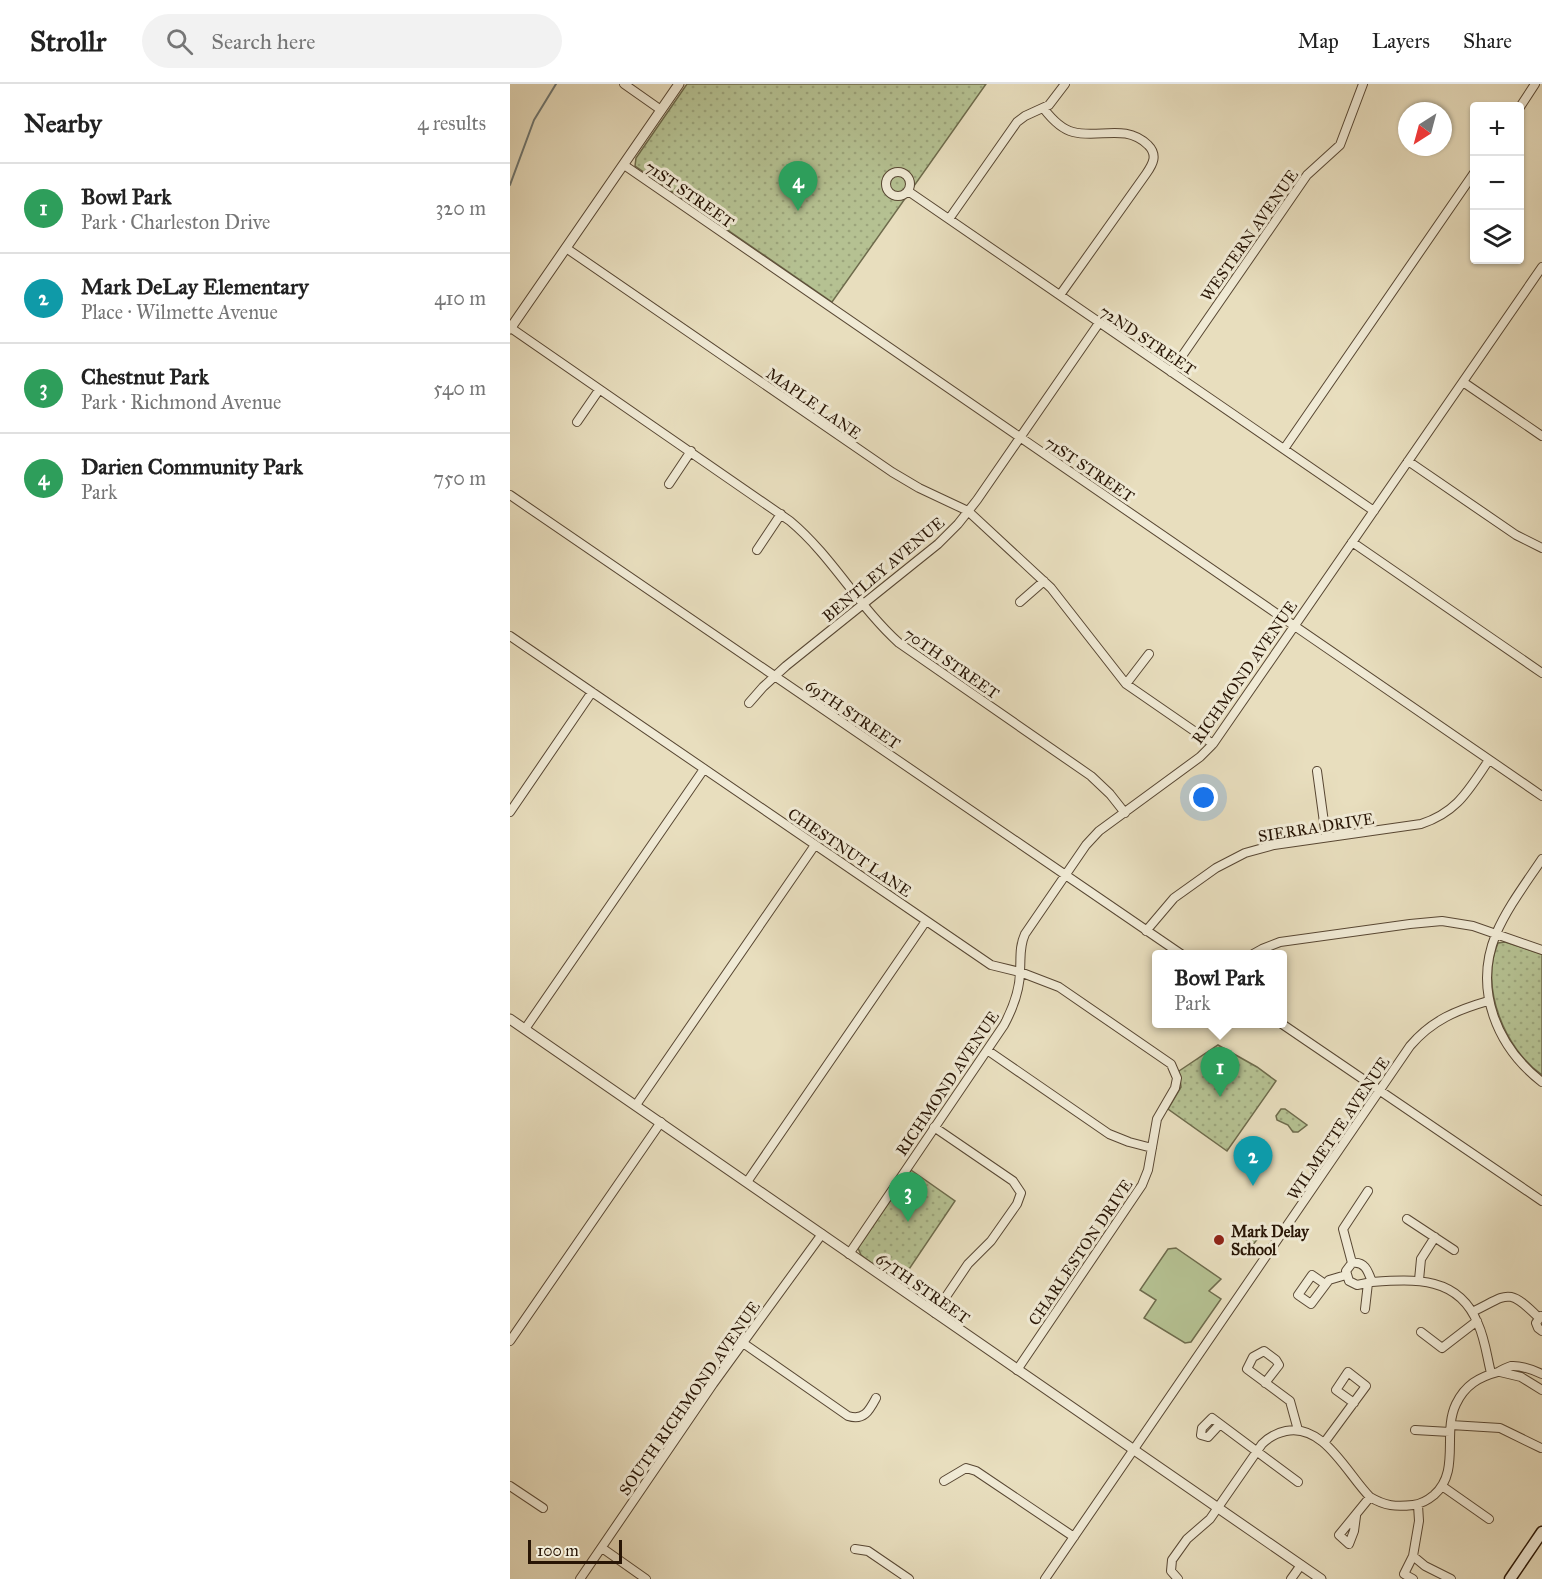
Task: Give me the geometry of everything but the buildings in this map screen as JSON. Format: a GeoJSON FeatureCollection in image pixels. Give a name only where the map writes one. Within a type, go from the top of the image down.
{"type":"FeatureCollection","features":[{"type":"Feature","properties":{"kind":"main road"},"geometry":{"type":"LineString","coordinates":[[1510,1579],[1542,1532]]}},
{"type":"Feature","properties":{"kind":"street"},"geometry":{"type":"LineString","coordinates":[[624,84],[661,110]]}},
{"type":"Feature","properties":{"kind":"street"},"geometry":{"type":"LineString","coordinates":[[511,328],[680,84]]}},
{"type":"Feature","properties":{"kind":"street"},"geometry":{"type":"LineString","coordinates":[[949,219],[1017,123],[1025,116],[1049,105],[1065,84]]}},
{"type":"Feature","properties":{"kind":"street","name":"WESTERN AVENUE"},"geometry":{"type":"LineString","coordinates":[[1171,372],[1307,175],[1340,145],[1363,84]]}},
{"type":"Feature","properties":{"kind":"street"},"geometry":{"type":"LineString","coordinates":[[1523,102],[1535,84]]}},
{"type":"Feature","properties":{"kind":"street"},"geometry":{"type":"LineString","coordinates":[[1044,109],[1058,123],[1072,132],[1117,132],[1134,136],[1147,144],[1154,157],[1146,174],[1060,295]]}},
{"type":"Feature","properties":{"kind":"street","name":"71ST STREET"},"geometry":{"type":"LineString","coordinates":[[624,165],[1542,796]]}},
{"type":"Feature","properties":{"kind":"street"},"geometry":{"type":"LineString","coordinates":[[1284,449],[1470,179]]}},
{"type":"Feature","properties":{"kind":"street","name":"72ND STREET"},"geometry":{"type":"LineString","coordinates":[[908,191],[1374,511]]}},
{"type":"Feature","properties":{"kind":"street","name":"MAPLE LANE"},"geometry":{"type":"LineString","coordinates":[[566,248],[892,472],[919,488],[968,511],[1044,581],[1126,684],[1212,744]]}},
{"type":"Feature","properties":{"kind":"street","name":"RICHMOND AVENUE"},"geometry":{"type":"LineString","coordinates":[[849,1254],[1011,1013],[1019,989],[1020,950],[1024,934],[1065,875],[1095,835],[1200,757],[1212,744],[1542,267]]}},
{"type":"Feature","properties":{"kind":"street","name":"BENTLEY AVENUE"},"geometry":{"type":"LineString","coordinates":[[749,703],[775,676],[938,544],[958,524],[1099,323]]}},
{"type":"Feature","properties":{"kind":"street","name":"70TH STREET"},"geometry":{"type":"LineString","coordinates":[[511,328],[781,514],[814,543],[888,634],[1098,781],[1125,813]]}},
{"type":"Feature","properties":{"kind":"street"},"geometry":{"type":"LineString","coordinates":[[1463,382],[1542,436]]}},
{"type":"Feature","properties":{"kind":"street"},"geometry":{"type":"LineString","coordinates":[[577,422],[599,390]]}},
{"type":"Feature","properties":{"kind":"street"},"geometry":{"type":"LineString","coordinates":[[669,484],[691,452]]}},
{"type":"Feature","properties":{"kind":"street"},"geometry":{"type":"LineString","coordinates":[[1408,461],[1516,535],[1542,548]]}},
{"type":"Feature","properties":{"kind":"street","name":"69TH STREET"},"geometry":{"type":"LineString","coordinates":[[510,495],[1175,950]]}},
{"type":"Feature","properties":{"kind":"street"},"geometry":{"type":"LineString","coordinates":[[757,550],[781,514]]}},
{"type":"Feature","properties":{"kind":"street"},"geometry":{"type":"LineString","coordinates":[[1352,542],[1542,673]]}},
{"type":"Feature","properties":{"kind":"street"},"geometry":{"type":"LineString","coordinates":[[1020,602],[1044,581]]}},
{"type":"Feature","properties":{"kind":"street","name":"CHESTNUT LANE"},"geometry":{"type":"LineString","coordinates":[[510,636],[991,965],[1051,983],[1066,992],[1168,1061],[1177,1078]]}},
{"type":"Feature","properties":{"kind":"street"},"geometry":{"type":"LineString","coordinates":[[1126,684],[1149,654]]}},
{"type":"Feature","properties":{"kind":"street"},"geometry":{"type":"LineString","coordinates":[[510,812],[592,692]]}},
{"type":"Feature","properties":{"kind":"street","name":"SIERRA DRIVE"},"geometry":{"type":"LineString","coordinates":[[1146,931],[1174,898],[1226,862],[1261,848],[1421,824],[1442,816],[1455,807],[1489,760]]}},
{"type":"Feature","properties":{"kind":"street"},"geometry":{"type":"LineString","coordinates":[[525,1029],[704,768]]}},
{"type":"Feature","properties":{"kind":"street"},"geometry":{"type":"LineString","coordinates":[[1317,771],[1326,837]]}},
{"type":"Feature","properties":{"kind":"street"},"geometry":{"type":"LineString","coordinates":[[636,1106],[815,845]]}},
{"type":"Feature","properties":{"kind":"street"},"geometry":{"type":"LineString","coordinates":[[1542,859],[1505,916],[1496,934],[1487,966],[1488,1001],[1497,1027],[1522,1065],[1542,1082]]}},
{"type":"Feature","properties":{"kind":"street"},"geometry":{"type":"LineString","coordinates":[[747,1182],[926,921]]}},
{"type":"Feature","properties":{"kind":"street"},"geometry":{"type":"LineString","coordinates":[[1260,950],[1280,942],[1430,922],[1462,923],[1542,950]]}},
{"type":"Feature","properties":{"kind":"street","name":"WILMETTE AVENUE"},"geometry":{"type":"LineString","coordinates":[[1045,1579],[1410,1046],[1429,1027],[1458,1010],[1488,1001]]}},
{"type":"Feature","properties":{"kind":"street","name":"67TH STREET"},"geometry":{"type":"LineString","coordinates":[[510,1019],[1321,1579]]}},
{"type":"Feature","properties":{"kind":"street"},"geometry":{"type":"LineString","coordinates":[[1287,1026],[1542,1201]]}},
{"type":"Feature","properties":{"kind":"street"},"geometry":{"type":"LineString","coordinates":[[987,1050],[1109,1134],[1129,1143],[1152,1148]]}},
{"type":"Feature","properties":{"kind":"street","name":"CHARLESTON DRIVE"},"geometry":{"type":"LineString","coordinates":[[1017,1370],[1137,1193],[1145,1177],[1157,1119],[1174,1091],[1177,1078]]}},
{"type":"Feature","properties":{"kind":"street"},"geometry":{"type":"LineString","coordinates":[[510,1341],[661,1122]]}},
{"type":"Feature","properties":{"kind":"street"},"geometry":{"type":"LineString","coordinates":[[934,1127],[1013,1181],[1021,1193],[1017,1204],[991,1241],[968,1264],[935,1313]]}},
{"type":"Feature","properties":{"kind":"street"},"geometry":{"type":"LineString","coordinates":[[1352,1263],[1343,1229],[1368,1191]]}},
{"type":"Feature","properties":{"kind":"street"},"geometry":{"type":"LineString","coordinates":[[1407,1219],[1454,1250]]}},
{"type":"Feature","properties":{"kind":"street","name":"SOUTH RICHMOND AVENUE"},"geometry":{"type":"LineString","coordinates":[[580,1579],[743,1343],[822,1234]]}},
{"type":"Feature","properties":{"kind":"street"},"geometry":{"type":"LineString","coordinates":[[1419,1280],[1421,1259],[1435,1237]]}},
{"type":"Feature","properties":{"kind":"street"},"geometry":{"type":"LineString","coordinates":[[1365,1309],[1370,1282],[1366,1268],[1359,1263],[1352,1263],[1347,1268],[1346,1275],[1352,1283],[1370,1282],[1419,1280],[1432,1282],[1451,1291],[1464,1301],[1478,1322],[1495,1372]]}},
{"type":"Feature","properties":{"kind":"street"},"geometry":{"type":"LineString","coordinates":[[1325,1284],[1329,1280],[1346,1275]]}},
{"type":"Feature","properties":{"kind":"street"},"geometry":{"type":"LineString","coordinates":[[1472,1312],[1498,1297],[1512,1297],[1540,1317],[1536,1326],[1542,1331]]}},
{"type":"Feature","properties":{"kind":"street"},"geometry":{"type":"LineString","coordinates":[[1420,1332],[1442,1348],[1478,1322]]}},
{"type":"Feature","properties":{"kind":"street"},"geometry":{"type":"LineString","coordinates":[[743,1343],[848,1416],[856,1418],[864,1416],[876,1398]]}},
{"type":"Feature","properties":{"kind":"street"},"geometry":{"type":"LineString","coordinates":[[1178,1579],[1171,1571],[1172,1560],[1191,1534],[1210,1519],[1266,1439],[1298,1430],[1313,1434],[1324,1443],[1370,1497],[1379,1503],[1395,1507],[1418,1505],[1432,1497],[1442,1486],[1448,1471],[1453,1411],[1461,1394],[1475,1380],[1511,1366],[1530,1369],[1542,1374]]}},
{"type":"Feature","properties":{"kind":"street"},"geometry":{"type":"LineString","coordinates":[[1495,1372],[1521,1377],[1542,1390]]}},
{"type":"Feature","properties":{"kind":"street"},"geometry":{"type":"LineString","coordinates":[[1265,1383],[1290,1401],[1298,1430]]}},
{"type":"Feature","properties":{"kind":"street"},"geometry":{"type":"LineString","coordinates":[[1324,1443],[1354,1403]]}},
{"type":"Feature","properties":{"kind":"street"},"geometry":{"type":"LineString","coordinates":[[1220,1424],[1298,1482]]}},
{"type":"Feature","properties":{"kind":"street"},"geometry":{"type":"LineString","coordinates":[[1415,1430],[1500,1428],[1542,1448]]}},
{"type":"Feature","properties":{"kind":"street"},"geometry":{"type":"LineString","coordinates":[[944,1482],[966,1468],[976,1471],[1074,1537]]}},
{"type":"Feature","properties":{"kind":"street"},"geometry":{"type":"LineString","coordinates":[[510,1486],[543,1508]]}},
{"type":"Feature","properties":{"kind":"street"},"geometry":{"type":"LineString","coordinates":[[1442,1486],[1489,1519]]}},
{"type":"Feature","properties":{"kind":"street"},"geometry":{"type":"LineString","coordinates":[[1356,1516],[1370,1497]]}},
{"type":"Feature","properties":{"kind":"street"},"geometry":{"type":"LineString","coordinates":[[1413,1579],[1404,1574],[1413,1556],[1419,1521],[1418,1505]]}},
{"type":"Feature","properties":{"kind":"street"},"geometry":{"type":"LineString","coordinates":[[602,1548],[646,1579]]}},
{"type":"Feature","properties":{"kind":"street"},"geometry":{"type":"LineString","coordinates":[[855,1549],[868,1551],[909,1579]]}},
{"type":"Feature","properties":{"kind":"street"},"geometry":{"type":"LineString","coordinates":[[1413,1556],[1425,1566],[1451,1579]]}},
{"type":"Feature","properties":{"kind":"street"},"geometry":{"type":"LineString","coordinates":[[1291,1579],[1301,1565]]}},
{"type":"Feature","properties":{"kind":"green space"},"geometry":{"type":"Polygon","coordinates":[[[687,84],[986,84],[832,302],[635,166],[636,158],[687,84]]]}},
{"type":"Feature","properties":{"kind":"green space"},"geometry":{"type":"Polygon","coordinates":[[[1505,942],[1542,954],[1542,1075],[1517,1050],[1499,1016],[1492,979],[1493,960],[1498,943],[1505,942]]]}},
{"type":"Feature","properties":{"kind":"green space"},"geometry":{"type":"Polygon","coordinates":[[[1218,1045],[1257,1067],[1276,1081],[1227,1151],[1168,1109],[1181,1087],[1179,1071],[1218,1045]]]}},
{"type":"Feature","properties":{"kind":"green space"},"geometry":{"type":"Polygon","coordinates":[[[1281,1109],[1285,1109],[1307,1125],[1298,1132],[1293,1132],[1288,1125],[1277,1120],[1276,1116],[1281,1109]]]}},
{"type":"Feature","properties":{"kind":"green space"},"geometry":{"type":"Polygon","coordinates":[[[911,1170],[955,1201],[899,1284],[861,1255],[858,1248],[911,1170]]]}},
{"type":"Feature","properties":{"kind":"green space"},"geometry":{"type":"Polygon","coordinates":[[[1242,1223],[1260,1236],[1251,1247],[1246,1244],[1248,1241],[1236,1232],[1242,1223]]]}},
{"type":"Feature","properties":{"kind":"green space"},"geometry":{"type":"Polygon","coordinates":[[[1176,1248],[1221,1279],[1209,1291],[1221,1299],[1191,1342],[1185,1343],[1144,1318],[1156,1300],[1140,1290],[1168,1249],[1176,1248]]]}},
{"type":"Feature","properties":{"kind":"waterway"},"geometry":{"type":"LineString","coordinates":[[510,185],[534,120],[556,84]]}},
{"type":"Feature","properties":{"kind":"place","name":"Darien Community Park"},"geometry":{"type":"Point","coordinates":[798,211]}},
{"type":"Feature","properties":{"kind":"place","name":"Bowl Park"},"geometry":{"type":"Point","coordinates":[1220,1097]}},
{"type":"Feature","properties":{"kind":"place","name":"Mark DeLay Elementary"},"geometry":{"type":"Point","coordinates":[1253,1186]}},
{"type":"Feature","properties":{"kind":"place","name":"Chestnut Park"},"geometry":{"type":"Point","coordinates":[908,1222]}},
{"type":"Feature","properties":{"kind":"place","name":"Mark Delay School"},"geometry":{"type":"Point","coordinates":[1219,1240]}}]}
